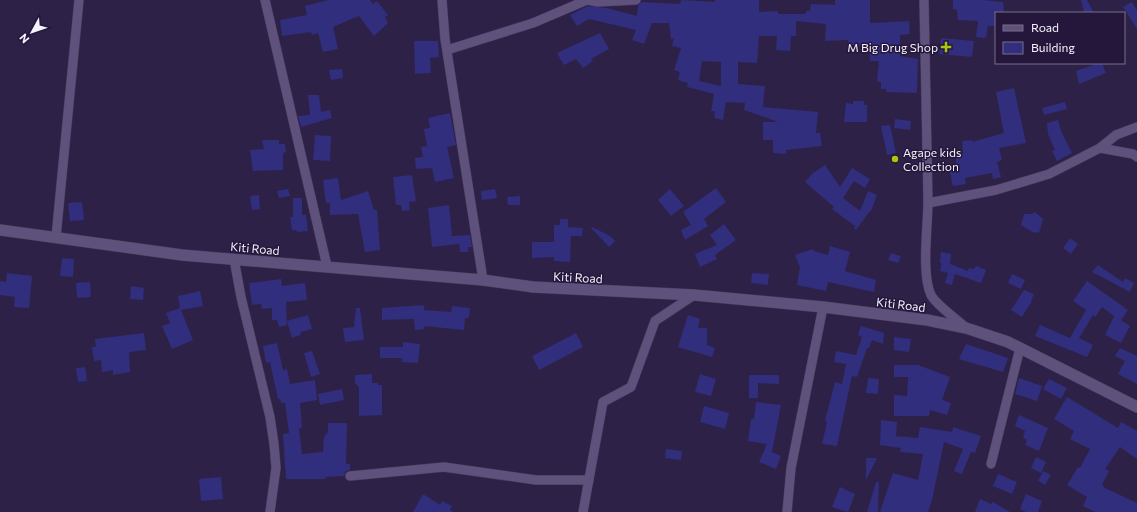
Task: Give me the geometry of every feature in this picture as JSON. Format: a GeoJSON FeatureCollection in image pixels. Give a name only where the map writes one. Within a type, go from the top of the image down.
{"type":"FeatureCollection","features":[{"type":"Feature","properties":{"kind":"street"},"geometry":{"type":"LineString","coordinates":[[56,237],[78,0]]}},
{"type":"Feature","properties":{"kind":"street"},"geometry":{"type":"LineString","coordinates":[[265,0],[327,266]]}},
{"type":"Feature","properties":{"kind":"street"},"geometry":{"type":"LineString","coordinates":[[442,0],[447,50],[483,280]]}},
{"type":"Feature","properties":{"kind":"street"},"geometry":{"type":"LineString","coordinates":[[447,50],[533,23],[587,0],[598,2],[636,0]]}},
{"type":"Feature","properties":{"kind":"street"},"geometry":{"type":"LineString","coordinates":[[924,0],[928,202],[927,276],[929,288],[935,301],[966,328]]}},
{"type":"Feature","properties":{"kind":"street"},"geometry":{"type":"LineString","coordinates":[[928,202],[996,190],[1049,174],[1100,148],[1116,135],[1137,127]]}},
{"type":"Feature","properties":{"kind":"street"},"geometry":{"type":"LineString","coordinates":[[1100,148],[1133,154],[1137,157]]}},
{"type":"Feature","properties":{"kind":"street","name":"Kiti Road"},"geometry":{"type":"LineString","coordinates":[[0,230],[56,237],[142,251],[483,280],[533,287],[694,295],[823,307],[927,320],[966,328],[1020,348],[1137,407]]}},
{"type":"Feature","properties":{"kind":"street"},"geometry":{"type":"LineString","coordinates":[[234,259],[240,297],[270,417],[274,444],[276,468],[270,512]]}},
{"type":"Feature","properties":{"kind":"street"},"geometry":{"type":"LineString","coordinates":[[583,512],[603,402],[632,386],[655,321],[694,295]]}},
{"type":"Feature","properties":{"kind":"street"},"geometry":{"type":"LineString","coordinates":[[787,512],[791,468],[823,307]]}},
{"type":"Feature","properties":{"kind":"street"},"geometry":{"type":"LineString","coordinates":[[991,464],[1020,348]]}},
{"type":"Feature","properties":{"kind":"street"},"geometry":{"type":"LineString","coordinates":[[350,476],[444,467],[536,480],[589,480]]}},
{"type":"Feature","properties":{"kind":"building"},"geometry":{"type":"Polygon","coordinates":[[[328,0],[370,0],[373,4],[377,1],[388,15],[385,17],[388,23],[374,36],[359,16],[333,27],[338,49],[323,52],[318,33],[312,35],[311,32],[282,36],[280,20],[307,15],[305,6],[328,0]]]}},
{"type":"Feature","properties":{"kind":"building"},"geometry":{"type":"Polygon","coordinates":[[[681,0],[715,2],[715,0],[759,0],[759,12],[778,11],[778,14],[806,14],[806,11],[810,11],[811,4],[835,5],[835,0],[870,0],[870,23],[909,21],[910,34],[900,35],[900,56],[918,59],[917,93],[886,92],[886,89],[881,89],[881,82],[877,81],[879,61],[870,61],[869,46],[848,45],[848,40],[825,41],[826,24],[796,21],[796,36],[791,36],[790,51],[776,50],[777,36],[759,36],[757,63],[738,62],[738,84],[765,86],[763,107],[818,112],[816,133],[820,133],[822,146],[786,150],[786,154],[773,153],[773,140],[763,140],[763,122],[778,122],[744,110],[745,103],[726,102],[723,120],[714,118],[715,111],[711,111],[714,94],[687,87],[688,83],[678,80],[680,72],[674,70],[681,48],[672,46],[674,38],[671,39],[669,23],[652,23],[644,44],[632,40],[636,30],[589,19],[577,26],[570,15],[588,6],[607,8],[637,16],[638,6],[641,2],[680,4],[681,0]],[[702,61],[699,81],[721,86],[721,62],[702,61]]]}},
{"type":"Feature","properties":{"kind":"building"},"geometry":{"type":"Polygon","coordinates":[[[953,0],[983,0],[1003,2],[1004,12],[995,12],[995,26],[988,26],[986,38],[976,37],[978,21],[958,20],[957,10],[953,9],[953,0]]]}},
{"type":"Feature","properties":{"kind":"building"},"geometry":{"type":"Polygon","coordinates":[[[1081,0],[1087,0],[1093,12],[1084,12],[1081,0]]]}},
{"type":"Feature","properties":{"kind":"building"},"geometry":{"type":"Polygon","coordinates":[[[1132,2],[1137,10],[1137,29],[1123,7],[1132,2]]]}},
{"type":"Feature","properties":{"kind":"building"},"geometry":{"type":"Polygon","coordinates":[[[600,33],[609,49],[591,59],[593,61],[583,68],[576,59],[564,65],[557,53],[600,33]]]}},
{"type":"Feature","properties":{"kind":"building"},"geometry":{"type":"Polygon","coordinates":[[[941,38],[974,41],[972,57],[939,54],[941,38]]]}},
{"type":"Feature","properties":{"kind":"building"},"geometry":{"type":"Polygon","coordinates":[[[414,41],[438,41],[439,57],[430,58],[431,73],[415,74],[414,41]]]}},
{"type":"Feature","properties":{"kind":"building"},"geometry":{"type":"Polygon","coordinates":[[[1102,64],[1106,73],[1079,84],[1076,71],[1093,65],[1102,64]]]}},
{"type":"Feature","properties":{"kind":"building"},"geometry":{"type":"Polygon","coordinates":[[[342,69],[343,78],[331,80],[329,70],[342,69]]]}},
{"type":"Feature","properties":{"kind":"building"},"geometry":{"type":"Polygon","coordinates":[[[1014,88],[1026,143],[999,148],[1002,160],[997,162],[1001,177],[993,179],[992,173],[965,178],[966,184],[953,186],[948,164],[956,163],[956,154],[963,154],[962,141],[972,140],[972,142],[1004,133],[996,92],[1014,88]]]}},
{"type":"Feature","properties":{"kind":"building"},"geometry":{"type":"Polygon","coordinates":[[[308,95],[319,95],[321,112],[330,110],[332,118],[301,127],[298,116],[310,115],[308,95]]]}},
{"type":"Feature","properties":{"kind":"building"},"geometry":{"type":"Polygon","coordinates":[[[853,101],[864,101],[864,105],[867,105],[867,122],[844,122],[846,103],[853,104],[853,101]]]}},
{"type":"Feature","properties":{"kind":"building"},"geometry":{"type":"Polygon","coordinates":[[[1065,102],[1067,109],[1044,115],[1042,108],[1065,102]]]}},
{"type":"Feature","properties":{"kind":"building"},"geometry":{"type":"Polygon","coordinates":[[[450,113],[456,145],[447,147],[454,178],[435,182],[432,168],[416,169],[415,158],[423,157],[421,147],[427,146],[424,129],[430,128],[428,118],[450,113]]]}},
{"type":"Feature","properties":{"kind":"building"},"geometry":{"type":"Polygon","coordinates":[[[895,119],[911,121],[910,130],[894,128],[895,119]]]}},
{"type":"Feature","properties":{"kind":"building"},"geometry":{"type":"Polygon","coordinates":[[[1058,120],[1061,131],[1072,153],[1057,161],[1052,151],[1055,150],[1048,134],[1047,123],[1058,120]]]}},
{"type":"Feature","properties":{"kind":"building"},"geometry":{"type":"Polygon","coordinates":[[[890,125],[896,153],[887,155],[881,126],[890,125]]]}},
{"type":"Feature","properties":{"kind":"building"},"geometry":{"type":"Polygon","coordinates":[[[315,135],[331,136],[330,161],[313,160],[315,135]]]}},
{"type":"Feature","properties":{"kind":"building"},"geometry":{"type":"Polygon","coordinates":[[[262,140],[279,140],[279,144],[285,144],[286,152],[283,153],[283,170],[253,171],[250,150],[264,149],[262,140]]]}},
{"type":"Feature","properties":{"kind":"building"},"geometry":{"type":"Polygon","coordinates":[[[825,165],[840,187],[852,168],[870,179],[865,188],[854,181],[843,198],[860,211],[868,191],[877,195],[871,211],[856,230],[854,228],[855,226],[832,209],[834,207],[805,182],[812,174],[825,165]]]}},
{"type":"Feature","properties":{"kind":"building"},"geometry":{"type":"Polygon","coordinates":[[[412,175],[416,201],[409,202],[410,210],[402,211],[401,205],[396,205],[393,177],[412,175]]]}},
{"type":"Feature","properties":{"kind":"building"},"geometry":{"type":"Polygon","coordinates":[[[338,178],[341,200],[368,191],[374,210],[377,210],[380,250],[365,252],[358,214],[330,215],[330,203],[326,203],[323,180],[338,178]]]}},
{"type":"Feature","properties":{"kind":"building"},"geometry":{"type":"Polygon","coordinates":[[[716,188],[726,202],[704,219],[708,226],[685,240],[681,230],[691,225],[683,212],[716,188]]]}},
{"type":"Feature","properties":{"kind":"building"},"geometry":{"type":"Polygon","coordinates":[[[288,189],[290,196],[279,198],[277,191],[288,189]]]}},
{"type":"Feature","properties":{"kind":"building"},"geometry":{"type":"Polygon","coordinates":[[[495,189],[497,198],[482,200],[481,191],[495,189]]]}},
{"type":"Feature","properties":{"kind":"building"},"geometry":{"type":"Polygon","coordinates":[[[670,189],[684,206],[671,216],[658,200],[670,189]]]}},
{"type":"Feature","properties":{"kind":"building"},"geometry":{"type":"Polygon","coordinates":[[[259,195],[260,209],[252,210],[250,196],[259,195]]]}},
{"type":"Feature","properties":{"kind":"building"},"geometry":{"type":"Polygon","coordinates":[[[520,196],[520,205],[508,205],[507,197],[520,196]]]}},
{"type":"Feature","properties":{"kind":"building"},"geometry":{"type":"Polygon","coordinates":[[[293,198],[302,198],[302,215],[306,215],[308,231],[298,232],[296,230],[292,230],[290,217],[293,217],[293,198]]]}},
{"type":"Feature","properties":{"kind":"building"},"geometry":{"type":"Polygon","coordinates":[[[82,202],[84,220],[70,221],[68,203],[82,202]]]}},
{"type":"Feature","properties":{"kind":"building"},"geometry":{"type":"Polygon","coordinates":[[[449,205],[452,236],[470,235],[472,247],[468,247],[468,252],[460,252],[459,244],[432,247],[428,208],[449,205]]]}},
{"type":"Feature","properties":{"kind":"building"},"geometry":{"type":"Polygon","coordinates":[[[1035,212],[1043,219],[1039,233],[1032,232],[1021,225],[1024,214],[1032,214],[1035,212]]]}},
{"type":"Feature","properties":{"kind":"building"},"geometry":{"type":"Polygon","coordinates":[[[560,219],[568,219],[568,227],[583,228],[582,236],[571,236],[570,262],[554,261],[554,257],[532,258],[532,242],[554,242],[554,225],[560,225],[560,219]]]}},
{"type":"Feature","properties":{"kind":"building"},"geometry":{"type":"Polygon","coordinates":[[[724,224],[736,240],[715,255],[717,259],[700,267],[695,254],[717,245],[710,235],[724,224]]]}},
{"type":"Feature","properties":{"kind":"building"},"geometry":{"type":"Polygon","coordinates":[[[592,227],[610,236],[615,241],[609,247],[591,228],[592,227]]]}},
{"type":"Feature","properties":{"kind":"building"},"geometry":{"type":"Polygon","coordinates":[[[1070,238],[1078,244],[1071,254],[1063,248],[1070,238]]]}},
{"type":"Feature","properties":{"kind":"building"},"geometry":{"type":"Polygon","coordinates":[[[830,246],[850,252],[845,271],[876,280],[874,292],[828,282],[826,291],[797,285],[800,267],[795,255],[813,249],[814,251],[828,255],[830,246]]]}},
{"type":"Feature","properties":{"kind":"building"},"geometry":{"type":"Polygon","coordinates":[[[941,252],[951,254],[950,264],[968,271],[969,268],[973,269],[977,266],[986,270],[981,283],[955,274],[952,285],[945,283],[948,273],[940,271],[942,263],[940,263],[941,252]]]}},
{"type":"Feature","properties":{"kind":"building"},"geometry":{"type":"Polygon","coordinates":[[[891,253],[901,256],[898,263],[888,260],[891,253]]]}},
{"type":"Feature","properties":{"kind":"building"},"geometry":{"type":"Polygon","coordinates":[[[62,258],[74,259],[73,277],[60,276],[62,258]]]}},
{"type":"Feature","properties":{"kind":"building"},"geometry":{"type":"Polygon","coordinates":[[[1098,265],[1123,282],[1125,278],[1134,283],[1130,292],[1092,272],[1098,265]]]}},
{"type":"Feature","properties":{"kind":"building"},"geometry":{"type":"Polygon","coordinates":[[[7,273],[32,276],[29,308],[14,307],[15,297],[0,295],[0,281],[6,282],[7,273]]]}},
{"type":"Feature","properties":{"kind":"building"},"geometry":{"type":"Polygon","coordinates":[[[752,273],[769,274],[768,285],[751,283],[752,273]]]}},
{"type":"Feature","properties":{"kind":"building"},"geometry":{"type":"Polygon","coordinates":[[[1012,274],[1025,280],[1021,289],[1008,283],[1012,274]]]}},
{"type":"Feature","properties":{"kind":"building"},"geometry":{"type":"Polygon","coordinates":[[[281,279],[282,286],[305,283],[307,300],[286,302],[287,325],[279,327],[277,320],[272,320],[272,308],[262,309],[261,304],[252,305],[249,283],[281,279]]]}},
{"type":"Feature","properties":{"kind":"building"},"geometry":{"type":"Polygon","coordinates":[[[1087,281],[1128,310],[1121,320],[1130,326],[1121,343],[1105,335],[1114,316],[1102,307],[1095,317],[1093,315],[1079,338],[1093,345],[1087,357],[1035,336],[1040,325],[1070,338],[1086,310],[1073,301],[1087,281]]]}},
{"type":"Feature","properties":{"kind":"building"},"geometry":{"type":"Polygon","coordinates":[[[90,282],[91,297],[77,298],[76,283],[90,282]]]}},
{"type":"Feature","properties":{"kind":"building"},"geometry":{"type":"Polygon","coordinates":[[[131,286],[144,288],[143,300],[130,299],[131,286]]]}},
{"type":"Feature","properties":{"kind":"building"},"geometry":{"type":"Polygon","coordinates":[[[1024,290],[1034,294],[1032,301],[1022,317],[1011,310],[1024,290]]]}},
{"type":"Feature","properties":{"kind":"building"},"geometry":{"type":"Polygon","coordinates":[[[200,291],[203,306],[181,310],[193,340],[172,349],[162,326],[170,323],[166,313],[180,308],[178,296],[200,291]]]}},
{"type":"Feature","properties":{"kind":"building"},"geometry":{"type":"Polygon","coordinates":[[[424,305],[424,310],[451,312],[452,306],[470,308],[469,318],[465,318],[464,330],[424,326],[425,329],[415,330],[414,319],[382,320],[382,308],[424,305]]]}},
{"type":"Feature","properties":{"kind":"building"},"geometry":{"type":"Polygon","coordinates":[[[356,308],[360,308],[364,340],[345,342],[343,328],[354,327],[356,308]]]}},
{"type":"Feature","properties":{"kind":"building"},"geometry":{"type":"Polygon","coordinates":[[[308,315],[312,329],[301,332],[300,335],[292,338],[287,321],[308,315]]]}},
{"type":"Feature","properties":{"kind":"building"},"geometry":{"type":"Polygon","coordinates":[[[688,315],[700,319],[698,328],[707,328],[707,345],[715,348],[712,357],[678,347],[688,315]]]}},
{"type":"Feature","properties":{"kind":"building"},"geometry":{"type":"Polygon","coordinates":[[[861,326],[884,333],[883,344],[872,340],[869,348],[867,348],[857,377],[852,376],[837,446],[822,444],[827,422],[825,421],[835,382],[842,384],[846,364],[834,362],[836,351],[856,355],[862,337],[858,335],[861,326]]]}},
{"type":"Feature","properties":{"kind":"building"},"geometry":{"type":"Polygon","coordinates":[[[144,333],[146,350],[129,352],[130,372],[113,375],[113,370],[102,372],[101,360],[94,361],[92,347],[96,347],[95,339],[144,333]]]}},
{"type":"Feature","properties":{"kind":"building"},"geometry":{"type":"Polygon","coordinates":[[[576,333],[583,347],[539,370],[532,356],[576,333]]]}},
{"type":"Feature","properties":{"kind":"building"},"geometry":{"type":"Polygon","coordinates":[[[894,337],[911,339],[909,352],[894,350],[894,337]]]}},
{"type":"Feature","properties":{"kind":"building"},"geometry":{"type":"Polygon","coordinates":[[[403,342],[420,344],[418,363],[402,362],[402,358],[380,358],[380,347],[403,347],[403,342]]]}},
{"type":"Feature","properties":{"kind":"building"},"geometry":{"type":"Polygon","coordinates":[[[277,343],[283,370],[287,369],[290,384],[315,380],[317,400],[300,403],[302,428],[299,429],[302,454],[323,452],[324,437],[328,432],[328,423],[347,423],[346,464],[350,464],[350,470],[346,471],[344,476],[325,477],[326,479],[286,479],[283,434],[289,433],[285,403],[281,403],[280,399],[278,399],[270,362],[266,363],[263,346],[277,343]]]}},
{"type":"Feature","properties":{"kind":"building"},"geometry":{"type":"Polygon","coordinates":[[[966,344],[1008,358],[1003,372],[959,359],[966,344]]]}},
{"type":"Feature","properties":{"kind":"building"},"geometry":{"type":"Polygon","coordinates":[[[1120,348],[1137,356],[1137,384],[1118,374],[1125,361],[1115,356],[1120,348]]]}},
{"type":"Feature","properties":{"kind":"building"},"geometry":{"type":"Polygon","coordinates":[[[312,351],[320,374],[311,377],[304,353],[312,351]]]}},
{"type":"Feature","properties":{"kind":"building"},"geometry":{"type":"Polygon","coordinates":[[[894,365],[918,365],[950,377],[942,400],[951,403],[947,415],[930,410],[929,416],[894,416],[894,395],[907,396],[908,377],[894,377],[894,365]]]}},
{"type":"Feature","properties":{"kind":"building"},"geometry":{"type":"Polygon","coordinates":[[[85,367],[87,381],[78,382],[76,368],[85,367]]]}},
{"type":"Feature","properties":{"kind":"building"},"geometry":{"type":"Polygon","coordinates":[[[372,374],[372,383],[382,385],[382,415],[359,416],[359,387],[355,383],[355,375],[372,374]]]}},
{"type":"Feature","properties":{"kind":"building"},"geometry":{"type":"Polygon","coordinates":[[[700,374],[716,379],[711,396],[695,392],[700,374]]]}},
{"type":"Feature","properties":{"kind":"building"},"geometry":{"type":"Polygon","coordinates":[[[749,375],[779,375],[779,384],[758,383],[758,398],[749,398],[749,375]]]}},
{"type":"Feature","properties":{"kind":"building"},"geometry":{"type":"Polygon","coordinates":[[[868,378],[879,379],[878,394],[866,393],[868,378]]]}},
{"type":"Feature","properties":{"kind":"building"},"geometry":{"type":"Polygon","coordinates":[[[1019,378],[1042,386],[1037,401],[1015,394],[1019,378]]]}},
{"type":"Feature","properties":{"kind":"building"},"geometry":{"type":"Polygon","coordinates":[[[1049,379],[1067,388],[1061,399],[1043,389],[1049,379]]]}},
{"type":"Feature","properties":{"kind":"building"},"geometry":{"type":"Polygon","coordinates":[[[342,389],[344,400],[320,405],[318,394],[342,389]]]}},
{"type":"Feature","properties":{"kind":"building"},"geometry":{"type":"Polygon","coordinates":[[[1067,397],[1118,428],[1121,422],[1137,431],[1137,459],[1120,447],[1105,469],[1109,471],[1102,485],[1105,488],[1137,503],[1137,512],[1095,512],[1083,506],[1087,497],[1067,485],[1078,467],[1080,468],[1090,449],[1070,439],[1074,431],[1054,419],[1067,397]]]}},
{"type":"Feature","properties":{"kind":"building"},"geometry":{"type":"Polygon","coordinates":[[[756,402],[781,405],[772,452],[781,456],[776,469],[759,462],[767,444],[748,441],[751,419],[754,419],[756,402]]]}},
{"type":"Feature","properties":{"kind":"building"},"geometry":{"type":"Polygon","coordinates":[[[704,406],[729,413],[725,429],[700,422],[704,406]]]}},
{"type":"Feature","properties":{"kind":"building"},"geometry":{"type":"Polygon","coordinates":[[[1019,415],[1048,428],[1039,451],[1025,445],[1027,440],[1023,438],[1025,431],[1015,426],[1019,415]]]}},
{"type":"Feature","properties":{"kind":"building"},"geometry":{"type":"Polygon","coordinates":[[[881,420],[897,422],[896,436],[918,438],[920,427],[952,432],[953,427],[981,436],[975,453],[971,452],[962,474],[954,471],[963,449],[944,442],[932,500],[928,512],[880,512],[893,473],[918,480],[923,454],[900,452],[901,448],[880,445],[881,420]]]}},
{"type":"Feature","properties":{"kind":"building"},"geometry":{"type":"Polygon","coordinates":[[[666,449],[682,451],[681,460],[665,458],[666,449]]]}},
{"type":"Feature","properties":{"kind":"building"},"geometry":{"type":"Polygon","coordinates":[[[1036,457],[1046,462],[1041,473],[1031,468],[1036,457]]]}},
{"type":"Feature","properties":{"kind":"building"},"geometry":{"type":"Polygon","coordinates":[[[866,458],[877,458],[866,480],[866,458]]]}},
{"type":"Feature","properties":{"kind":"building"},"geometry":{"type":"Polygon","coordinates":[[[1043,471],[1051,475],[1045,485],[1038,481],[1043,471]]]}},
{"type":"Feature","properties":{"kind":"building"},"geometry":{"type":"Polygon","coordinates":[[[998,474],[1017,482],[1012,494],[993,486],[998,474]]]}},
{"type":"Feature","properties":{"kind":"building"},"geometry":{"type":"Polygon","coordinates":[[[221,477],[223,499],[201,501],[199,479],[221,477]]]}},
{"type":"Feature","properties":{"kind":"building"},"geometry":{"type":"Polygon","coordinates":[[[876,482],[879,482],[878,512],[867,512],[876,482]]]}},
{"type":"Feature","properties":{"kind":"building"},"geometry":{"type":"Polygon","coordinates":[[[840,487],[855,494],[848,512],[832,507],[840,487]]]}},
{"type":"Feature","properties":{"kind":"building"},"geometry":{"type":"Polygon","coordinates":[[[423,494],[440,505],[442,501],[452,506],[450,510],[453,512],[413,512],[423,494]]]}},
{"type":"Feature","properties":{"kind":"building"},"geometry":{"type":"Polygon","coordinates":[[[1026,494],[1042,501],[1038,512],[1026,512],[1020,509],[1026,494]]]}},
{"type":"Feature","properties":{"kind":"building"},"geometry":{"type":"Polygon","coordinates":[[[980,499],[991,504],[993,502],[1010,512],[975,512],[980,499]]]}},
{"type":"Feature","properties":{"kind":"place","name":"M Big Drug Shop"},"geometry":{"type":"Point","coordinates":[946,47]}},
{"type":"Feature","properties":{"kind":"place","name":"Agape kids Collection"},"geometry":{"type":"Point","coordinates":[895,159]}}]}
